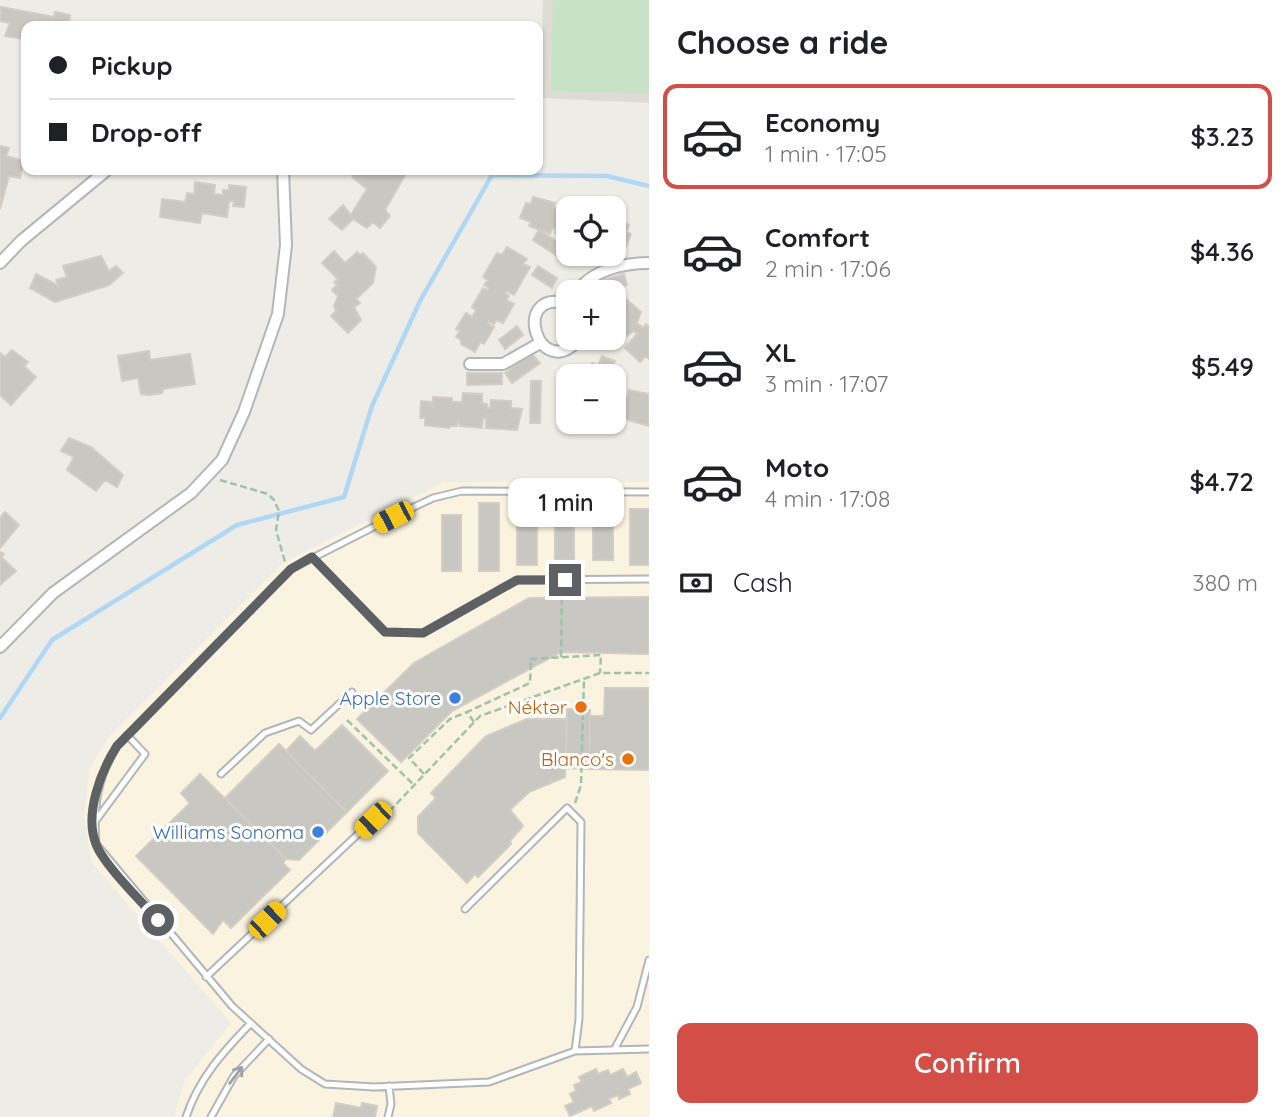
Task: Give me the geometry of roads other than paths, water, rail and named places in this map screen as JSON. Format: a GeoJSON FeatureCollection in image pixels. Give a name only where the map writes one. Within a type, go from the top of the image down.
{"type":"FeatureCollection","features":[{"type":"Feature","properties":{"kind":"street"},"geometry":{"type":"LineString","coordinates":[[0,263],[21,241],[101,175]]}},
{"type":"Feature","properties":{"kind":"street"},"geometry":{"type":"LineString","coordinates":[[0,646],[53,593],[191,493],[222,460],[244,412],[278,314],[286,245],[284,175]]}},
{"type":"Feature","properties":{"kind":"street"},"geometry":{"type":"LineString","coordinates":[[586,280],[625,263],[649,263]]}},
{"type":"Feature","properties":{"kind":"street"},"geometry":{"type":"LineString","coordinates":[[556,302],[552,302],[538,311],[533,327],[540,343],[556,349]]}},
{"type":"Feature","properties":{"kind":"street"},"geometry":{"type":"LineString","coordinates":[[470,364],[503,364],[540,343]]}},
{"type":"Feature","properties":{"kind":"lane"},"geometry":{"type":"LineString","coordinates":[[649,492],[462,491],[433,498],[291,569],[127,736],[103,767],[96,791],[94,823],[96,844],[109,863],[206,978],[301,1069],[325,1084],[389,1086],[489,1082],[575,1051],[649,1049]]}},
{"type":"Feature","properties":{"kind":"lane"},"geometry":{"type":"LineString","coordinates":[[312,557],[385,632],[423,633],[517,580],[649,579]]}},
{"type":"Feature","properties":{"kind":"lane"},"geometry":{"type":"LineString","coordinates":[[221,774],[265,733],[299,722],[311,730],[352,692]]}},
{"type":"Feature","properties":{"kind":"lane"},"geometry":{"type":"LineString","coordinates":[[94,823],[145,754],[127,736]]}},
{"type":"Feature","properties":{"kind":"lane"},"geometry":{"type":"LineString","coordinates":[[465,909],[567,808],[581,822],[579,1019],[575,1051]]}},
{"type":"Feature","properties":{"kind":"lane"},"geometry":{"type":"LineString","coordinates":[[206,978],[375,822]]}},
{"type":"Feature","properties":{"kind":"lane"},"geometry":{"type":"LineString","coordinates":[[614,1050],[637,1007],[649,960]]}},
{"type":"Feature","properties":{"kind":"lane"},"geometry":{"type":"LineString","coordinates":[[186,1117],[192,1099],[214,1061],[251,1023]]}},
{"type":"Feature","properties":{"kind":"lane"},"geometry":{"type":"LineString","coordinates":[[211,1117],[234,1076],[269,1040]]}},
{"type":"Feature","properties":{"kind":"lane"},"geometry":{"type":"LineString","coordinates":[[388,1117],[391,1104],[389,1086]]}},
{"type":"Feature","properties":{"kind":"waterway"},"geometry":{"type":"LineString","coordinates":[[0,718],[52,640],[237,525],[344,497],[372,406],[420,301],[492,175],[607,176],[649,186]]}},
{"type":"Feature","properties":{"kind":"place","name":"Apple Store"},"geometry":{"type":"Point","coordinates":[455,698]}},
{"type":"Feature","properties":{"kind":"place","name":"Néktər"},"geometry":{"type":"Point","coordinates":[581,707]}},
{"type":"Feature","properties":{"kind":"place","name":"Blanco's"},"geometry":{"type":"Point","coordinates":[628,759]}},
{"type":"Feature","properties":{"kind":"place","name":"Williams Sonoma"},"geometry":{"type":"Point","coordinates":[318,832]}}]}
